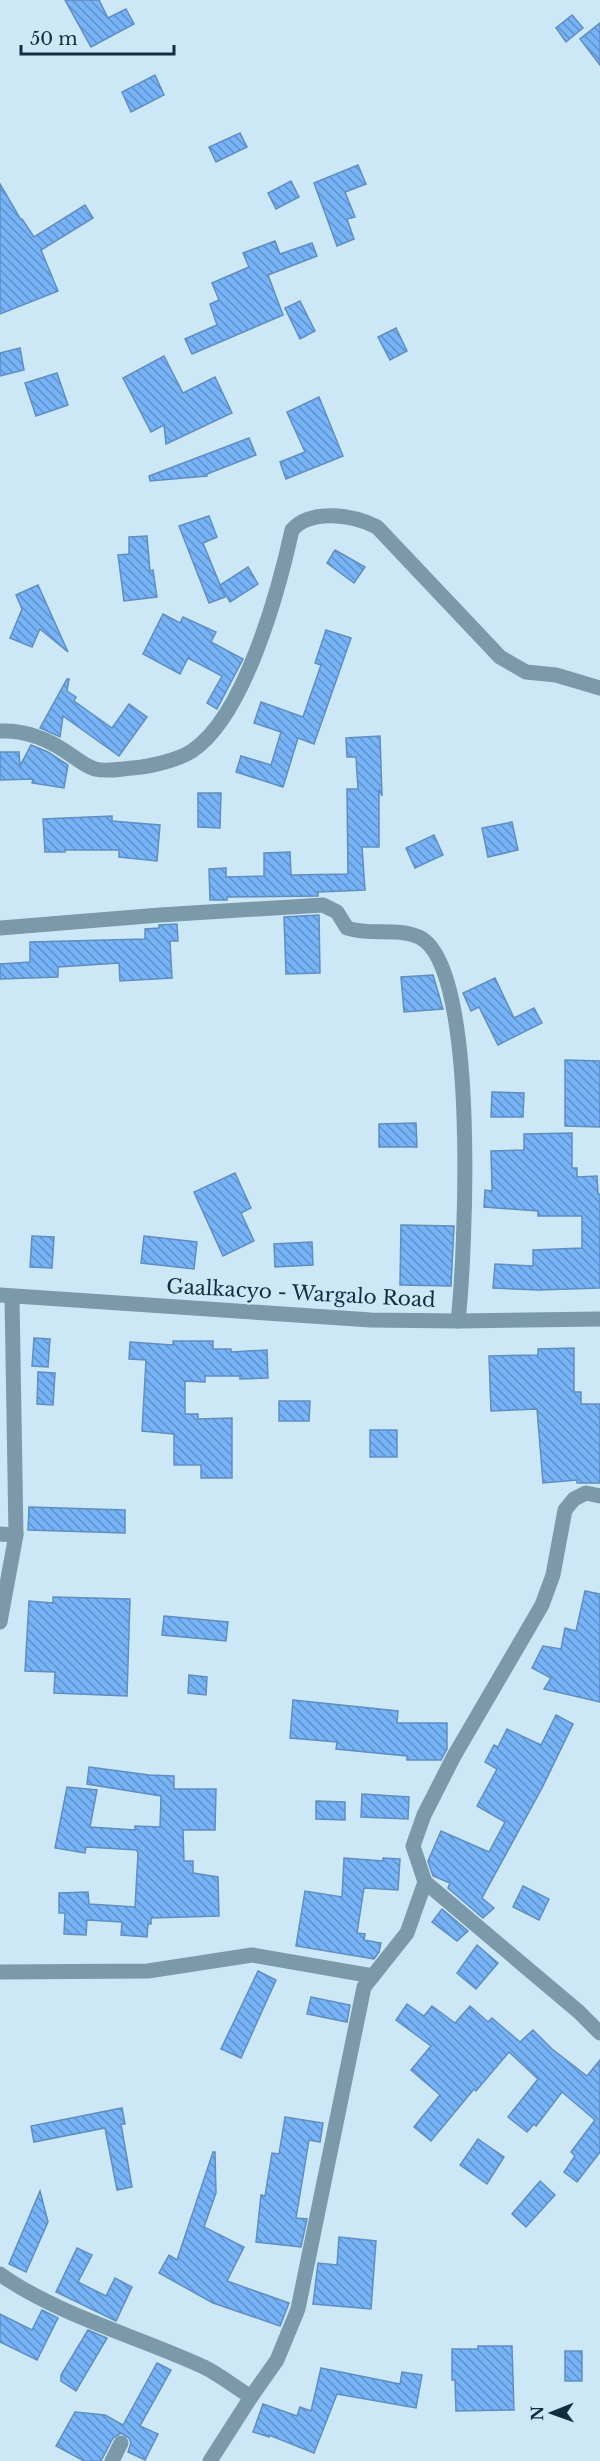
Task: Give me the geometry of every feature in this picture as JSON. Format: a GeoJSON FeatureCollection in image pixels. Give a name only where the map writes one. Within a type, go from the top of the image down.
{"type":"FeatureCollection","features":[{"type":"Feature","properties":{"kind":"street"},"geometry":{"type":"LineString","coordinates":[[0,731],[21,732],[53,743],[95,769],[148,767],[192,751],[206,738],[233,704],[273,602],[292,530],[300,521],[313,517],[332,516],[364,520],[377,527],[500,657],[517,669],[556,675],[600,688]]}},
{"type":"Feature","properties":{"kind":"street"},"geometry":{"type":"LineString","coordinates":[[0,928],[323,905],[337,912],[347,928],[363,932],[400,933],[419,937],[431,947],[441,962],[450,993],[460,1065],[465,1172],[463,1266],[458,1321]]}},
{"type":"Feature","properties":{"kind":"street"},"geometry":{"type":"LineString","coordinates":[[0,1622],[8,1535],[6,1296]]}},
{"type":"Feature","properties":{"kind":"street","name":"Gaalkacyo - Wargalo Road"},"geometry":{"type":"LineString","coordinates":[[6,1296],[371,1320],[600,1319]]}},
{"type":"Feature","properties":{"kind":"street"},"geometry":{"type":"LineString","coordinates":[[600,1496],[586,1493],[573,1499],[565,1510],[553,1575],[542,1605],[454,1755],[424,1815],[413,1846],[425,1882],[579,2012],[600,2033]]}},
{"type":"Feature","properties":{"kind":"street"},"geometry":{"type":"LineString","coordinates":[[210,2461],[250,2397],[278,2360],[298,2309],[364,1987],[407,1933],[425,1882]]}},
{"type":"Feature","properties":{"kind":"street"},"geometry":{"type":"LineString","coordinates":[[0,1972],[148,1971],[252,1955],[373,1976]]}},
{"type":"Feature","properties":{"kind":"street"},"geometry":{"type":"LineString","coordinates":[[0,2274],[17,2286],[93,2321],[207,2368],[250,2397]]}},
{"type":"Feature","properties":{"kind":"street"},"geometry":{"type":"LineString","coordinates":[[112,2461],[122,2443]]}},
{"type":"Feature","properties":{"kind":"building"},"geometry":{"type":"Polygon","coordinates":[[[65,0],[99,0],[108,18],[126,9],[134,24],[91,47],[65,0]]]}},
{"type":"Feature","properties":{"kind":"building"},"geometry":{"type":"Polygon","coordinates":[[[572,15],[583,28],[566,42],[556,28],[572,15]]]}},
{"type":"Feature","properties":{"kind":"building"},"geometry":{"type":"Polygon","coordinates":[[[600,23],[600,65],[580,39],[600,23]]]}},
{"type":"Feature","properties":{"kind":"building"},"geometry":{"type":"Polygon","coordinates":[[[155,75],[164,95],[131,112],[122,92],[155,75]]]}},
{"type":"Feature","properties":{"kind":"building"},"geometry":{"type":"Polygon","coordinates":[[[240,133],[247,147],[216,162],[209,147],[240,133]]]}},
{"type":"Feature","properties":{"kind":"building"},"geometry":{"type":"Polygon","coordinates":[[[358,165],[366,184],[345,192],[355,217],[347,219],[354,239],[337,246],[314,183],[358,165]]]}},
{"type":"Feature","properties":{"kind":"building"},"geometry":{"type":"Polygon","coordinates":[[[291,181],[299,197],[276,209],[268,193],[291,181]]]}},
{"type":"Feature","properties":{"kind":"building"},"geometry":{"type":"Polygon","coordinates":[[[0,184],[34,237],[85,205],[93,218],[41,250],[58,291],[0,314],[0,184]]]}},
{"type":"Feature","properties":{"kind":"building"},"geometry":{"type":"Polygon","coordinates":[[[275,241],[280,254],[312,243],[317,256],[268,275],[283,315],[192,354],[185,339],[217,325],[210,304],[219,300],[212,283],[249,267],[243,253],[275,241]]]}},
{"type":"Feature","properties":{"kind":"building"},"geometry":{"type":"Polygon","coordinates":[[[300,301],[315,331],[300,339],[285,308],[300,301]]]}},
{"type":"Feature","properties":{"kind":"building"},"geometry":{"type":"Polygon","coordinates":[[[396,328],[407,351],[390,360],[378,337],[396,328]]]}},
{"type":"Feature","properties":{"kind":"building"},"geometry":{"type":"Polygon","coordinates":[[[20,348],[24,370],[0,376],[0,353],[20,348]]]}},
{"type":"Feature","properties":{"kind":"building"},"geometry":{"type":"Polygon","coordinates":[[[164,356],[183,393],[215,377],[232,413],[166,444],[164,425],[151,432],[123,378],[164,356]]]}},
{"type":"Feature","properties":{"kind":"building"},"geometry":{"type":"Polygon","coordinates":[[[57,373],[68,405],[36,416],[25,383],[57,373]]]}},
{"type":"Feature","properties":{"kind":"building"},"geometry":{"type":"Polygon","coordinates":[[[319,397],[343,456],[286,479],[280,462],[305,452],[287,412],[319,397]]]}},
{"type":"Feature","properties":{"kind":"building"},"geometry":{"type":"Polygon","coordinates":[[[249,438],[256,455],[207,474],[207,476],[150,481],[149,476],[249,438]]]}},
{"type":"Feature","properties":{"kind":"building"},"geometry":{"type":"Polygon","coordinates":[[[209,516],[217,537],[203,543],[225,597],[209,603],[179,526],[209,516]]]}},
{"type":"Feature","properties":{"kind":"building"},"geometry":{"type":"Polygon","coordinates":[[[147,536],[150,571],[153,570],[157,597],[124,601],[118,555],[129,554],[129,537],[147,536]]]}},
{"type":"Feature","properties":{"kind":"building"},"geometry":{"type":"Polygon","coordinates":[[[335,550],[365,567],[354,583],[327,563],[335,550]]]}},
{"type":"Feature","properties":{"kind":"building"},"geometry":{"type":"Polygon","coordinates":[[[248,567],[258,584],[230,602],[220,585],[248,567]]]}},
{"type":"Feature","properties":{"kind":"building"},"geometry":{"type":"Polygon","coordinates":[[[38,585],[68,652],[40,629],[32,647],[10,638],[22,609],[16,595],[38,585]]]}},
{"type":"Feature","properties":{"kind":"building"},"geometry":{"type":"Polygon","coordinates":[[[163,614],[180,623],[183,617],[216,632],[211,642],[243,659],[217,709],[207,703],[222,676],[188,658],[180,674],[143,654],[163,614]]]}},
{"type":"Feature","properties":{"kind":"building"},"geometry":{"type":"Polygon","coordinates":[[[326,630],[351,638],[314,744],[298,738],[283,787],[236,772],[241,756],[271,765],[281,732],[254,723],[261,702],[303,717],[321,665],[315,663],[326,630]]]}},
{"type":"Feature","properties":{"kind":"building"},"geometry":{"type":"Polygon","coordinates":[[[69,679],[67,691],[76,697],[74,701],[112,728],[129,704],[147,717],[119,756],[63,716],[60,737],[40,728],[69,679]]]}},
{"type":"Feature","properties":{"kind":"building"},"geometry":{"type":"Polygon","coordinates":[[[380,736],[382,796],[379,789],[379,847],[362,847],[365,890],[318,892],[318,896],[227,897],[227,900],[210,900],[209,869],[226,868],[226,877],[264,876],[264,853],[290,852],[291,875],[348,874],[347,789],[358,789],[356,757],[347,757],[346,738],[380,736]]]}},
{"type":"Feature","properties":{"kind":"building"},"geometry":{"type":"Polygon","coordinates":[[[31,745],[48,752],[68,765],[64,788],[32,783],[33,779],[0,780],[0,752],[19,752],[20,766],[31,745]]]}},
{"type":"Feature","properties":{"kind":"building"},"geometry":{"type":"Polygon","coordinates":[[[198,793],[221,793],[220,828],[198,827],[198,793]]]}},
{"type":"Feature","properties":{"kind":"building"},"geometry":{"type":"Polygon","coordinates":[[[112,816],[112,821],[160,825],[157,861],[119,857],[119,850],[45,852],[43,819],[112,816]]]}},
{"type":"Feature","properties":{"kind":"building"},"geometry":{"type":"Polygon","coordinates":[[[512,822],[518,850],[488,857],[482,828],[512,822]]]}},
{"type":"Feature","properties":{"kind":"building"},"geometry":{"type":"Polygon","coordinates":[[[434,835],[443,855],[415,868],[406,848],[434,835]]]}},
{"type":"Feature","properties":{"kind":"building"},"geometry":{"type":"Polygon","coordinates":[[[319,915],[320,973],[286,974],[284,917],[319,915]]]}},
{"type":"Feature","properties":{"kind":"building"},"geometry":{"type":"Polygon","coordinates":[[[177,924],[178,941],[170,941],[172,978],[120,981],[119,963],[58,967],[58,977],[0,979],[0,964],[30,962],[30,942],[145,939],[145,929],[177,924]]]}},
{"type":"Feature","properties":{"kind":"building"},"geometry":{"type":"Polygon","coordinates":[[[433,975],[443,1009],[404,1012],[401,977],[433,975]]]}},
{"type":"Feature","properties":{"kind":"building"},"geometry":{"type":"Polygon","coordinates":[[[495,978],[514,1018],[534,1008],[542,1023],[498,1045],[479,1007],[471,1011],[463,993],[495,978]]]}},
{"type":"Feature","properties":{"kind":"building"},"geometry":{"type":"Polygon","coordinates":[[[565,1060],[600,1061],[600,1127],[565,1126],[565,1060]]]}},
{"type":"Feature","properties":{"kind":"building"},"geometry":{"type":"Polygon","coordinates":[[[492,1092],[524,1093],[523,1117],[491,1117],[492,1092]]]}},
{"type":"Feature","properties":{"kind":"building"},"geometry":{"type":"Polygon","coordinates":[[[416,1123],[417,1147],[379,1147],[379,1124],[416,1123]]]}},
{"type":"Feature","properties":{"kind":"building"},"geometry":{"type":"Polygon","coordinates":[[[572,1133],[572,1168],[577,1168],[577,1177],[597,1176],[598,1194],[600,1194],[600,1288],[539,1290],[493,1288],[495,1264],[533,1266],[533,1250],[582,1248],[582,1216],[538,1216],[538,1211],[484,1207],[485,1190],[492,1191],[491,1151],[524,1150],[524,1134],[572,1133]]]}},
{"type":"Feature","properties":{"kind":"building"},"geometry":{"type":"Polygon","coordinates":[[[235,1173],[251,1208],[241,1213],[254,1241],[223,1256],[194,1192],[235,1173]]]}},
{"type":"Feature","properties":{"kind":"building"},"geometry":{"type":"Polygon","coordinates":[[[401,1225],[454,1226],[451,1286],[400,1285],[401,1225]]]}},
{"type":"Feature","properties":{"kind":"building"},"geometry":{"type":"Polygon","coordinates":[[[32,1236],[54,1237],[52,1268],[30,1267],[32,1236]]]}},
{"type":"Feature","properties":{"kind":"building"},"geometry":{"type":"Polygon","coordinates":[[[144,1236],[197,1242],[194,1269],[141,1263],[144,1236]]]}},
{"type":"Feature","properties":{"kind":"building"},"geometry":{"type":"Polygon","coordinates":[[[312,1242],[313,1265],[275,1267],[274,1244],[312,1242]]]}},
{"type":"Feature","properties":{"kind":"building"},"geometry":{"type":"Polygon","coordinates":[[[34,1338],[50,1339],[48,1367],[32,1366],[34,1338]]]}},
{"type":"Feature","properties":{"kind":"building"},"geometry":{"type":"Polygon","coordinates":[[[173,1341],[213,1341],[213,1349],[231,1349],[231,1352],[267,1350],[268,1378],[240,1379],[240,1376],[205,1376],[205,1382],[185,1381],[185,1414],[198,1414],[198,1419],[232,1418],[232,1478],[201,1478],[201,1465],[174,1465],[174,1434],[142,1431],[146,1360],[129,1359],[130,1342],[173,1345],[173,1341]]]}},
{"type":"Feature","properties":{"kind":"building"},"geometry":{"type":"Polygon","coordinates":[[[574,1348],[574,1392],[581,1392],[581,1404],[600,1404],[600,1483],[577,1483],[577,1480],[543,1483],[537,1409],[491,1411],[489,1356],[538,1355],[538,1349],[574,1348]]]}},
{"type":"Feature","properties":{"kind":"building"},"geometry":{"type":"Polygon","coordinates":[[[38,1372],[55,1373],[53,1405],[37,1404],[38,1372]]]}},
{"type":"Feature","properties":{"kind":"building"},"geometry":{"type":"Polygon","coordinates":[[[279,1401],[310,1401],[309,1421],[279,1421],[279,1401]]]}},
{"type":"Feature","properties":{"kind":"building"},"geometry":{"type":"Polygon","coordinates":[[[370,1430],[397,1430],[397,1457],[370,1457],[370,1430]]]}},
{"type":"Feature","properties":{"kind":"building"},"geometry":{"type":"Polygon","coordinates":[[[29,1507],[125,1510],[125,1533],[28,1530],[29,1507]]]}},
{"type":"Feature","properties":{"kind":"building"},"geometry":{"type":"Polygon","coordinates":[[[585,1591],[600,1594],[600,1702],[544,1689],[551,1678],[532,1668],[543,1646],[561,1649],[565,1628],[576,1631],[585,1591]]]}},
{"type":"Feature","properties":{"kind":"building"},"geometry":{"type":"Polygon","coordinates":[[[53,1597],[130,1599],[127,1696],[54,1693],[55,1672],[25,1671],[29,1601],[53,1603],[53,1597]]]}},
{"type":"Feature","properties":{"kind":"building"},"geometry":{"type":"Polygon","coordinates":[[[164,1616],[228,1622],[226,1641],[162,1635],[164,1616]]]}},
{"type":"Feature","properties":{"kind":"building"},"geometry":{"type":"Polygon","coordinates":[[[189,1675],[207,1677],[206,1695],[188,1693],[189,1675]]]}},
{"type":"Feature","properties":{"kind":"building"},"geometry":{"type":"Polygon","coordinates":[[[293,1700],[398,1711],[397,1723],[447,1723],[447,1749],[441,1760],[407,1760],[407,1756],[336,1749],[337,1742],[290,1738],[293,1700]]]}},
{"type":"Feature","properties":{"kind":"building"},"geometry":{"type":"Polygon","coordinates":[[[556,1715],[573,1724],[542,1788],[482,1898],[494,1908],[483,1918],[448,1888],[450,1883],[433,1876],[428,1861],[441,1831],[489,1852],[505,1822],[477,1806],[497,1769],[485,1762],[494,1745],[498,1747],[507,1729],[541,1745],[556,1715]]]}},
{"type":"Feature","properties":{"kind":"building"},"geometry":{"type":"Polygon","coordinates":[[[89,1767],[174,1776],[174,1789],[216,1789],[215,1830],[183,1830],[184,1861],[193,1861],[193,1873],[218,1877],[219,1916],[151,1918],[147,1937],[121,1935],[122,1922],[87,1920],[86,1935],[64,1934],[65,1913],[59,1913],[59,1893],[88,1892],[89,1904],[135,1907],[138,1854],[137,1850],[86,1847],[85,1853],[55,1848],[67,1787],[97,1790],[90,1827],[135,1830],[135,1826],[160,1827],[161,1796],[87,1784],[89,1767]]]}},
{"type":"Feature","properties":{"kind":"building"},"geometry":{"type":"Polygon","coordinates":[[[362,1794],[409,1797],[408,1819],[361,1817],[362,1794]]]}},
{"type":"Feature","properties":{"kind":"building"},"geometry":{"type":"Polygon","coordinates":[[[316,1801],[345,1802],[345,1820],[316,1819],[316,1801]]]}},
{"type":"Feature","properties":{"kind":"building"},"geometry":{"type":"Polygon","coordinates":[[[344,1858],[383,1861],[383,1858],[400,1859],[398,1890],[364,1888],[357,1933],[365,1934],[364,1940],[381,1943],[374,1959],[296,1946],[305,1891],[342,1897],[344,1858]]]}},
{"type":"Feature","properties":{"kind":"building"},"geometry":{"type":"Polygon","coordinates":[[[523,1886],[549,1899],[539,1920],[513,1907],[523,1886]]]}},
{"type":"Feature","properties":{"kind":"building"},"geometry":{"type":"Polygon","coordinates":[[[442,1909],[468,1931],[457,1941],[432,1922],[442,1909]]]}},
{"type":"Feature","properties":{"kind":"building"},"geometry":{"type":"Polygon","coordinates":[[[477,1945],[498,1963],[476,1989],[457,1973],[477,1945]]]}},
{"type":"Feature","properties":{"kind":"building"},"geometry":{"type":"Polygon","coordinates":[[[258,1971],[276,1980],[241,2058],[221,2049],[258,1971]]]}},
{"type":"Feature","properties":{"kind":"building"},"geometry":{"type":"Polygon","coordinates":[[[311,1997],[350,2005],[347,2022],[307,2014],[311,1997]]]}},
{"type":"Feature","properties":{"kind":"building"},"geometry":{"type":"Polygon","coordinates":[[[407,2004],[424,2016],[432,2006],[455,2023],[470,2006],[488,2022],[492,2018],[520,2042],[533,2030],[552,2049],[587,2076],[600,2060],[600,2152],[577,2182],[564,2172],[575,2156],[571,2152],[595,2120],[562,2092],[536,2126],[534,2124],[527,2132],[508,2117],[538,2079],[509,2052],[476,2091],[474,2089],[431,2141],[414,2127],[440,2095],[411,2070],[431,2046],[396,2020],[407,2004]]]}},
{"type":"Feature","properties":{"kind":"building"},"geometry":{"type":"Polygon","coordinates":[[[122,2108],[125,2124],[121,2124],[132,2187],[117,2190],[105,2128],[34,2142],[31,2126],[122,2108]]]}},
{"type":"Feature","properties":{"kind":"building"},"geometry":{"type":"Polygon","coordinates":[[[285,2117],[323,2123],[320,2142],[309,2140],[296,2218],[307,2219],[301,2247],[256,2242],[261,2195],[265,2196],[272,2153],[279,2154],[285,2117]]]}},
{"type":"Feature","properties":{"kind":"building"},"geometry":{"type":"Polygon","coordinates":[[[478,2139],[504,2157],[487,2184],[460,2165],[478,2139]]]}},
{"type":"Feature","properties":{"kind":"building"},"geometry":{"type":"Polygon","coordinates":[[[213,2152],[215,2152],[216,2193],[204,2227],[244,2247],[227,2281],[289,2303],[280,2326],[213,2303],[159,2273],[169,2255],[177,2260],[213,2152]]]}},
{"type":"Feature","properties":{"kind":"building"},"geometry":{"type":"Polygon","coordinates":[[[540,2181],[555,2195],[526,2227],[512,2214],[540,2181]]]}},
{"type":"Feature","properties":{"kind":"building"},"geometry":{"type":"Polygon","coordinates":[[[40,2191],[48,2222],[26,2272],[9,2264],[40,2191]]]}},
{"type":"Feature","properties":{"kind":"building"},"geometry":{"type":"Polygon","coordinates":[[[339,2237],[376,2241],[371,2309],[313,2304],[318,2263],[337,2265],[339,2237]]]}},
{"type":"Feature","properties":{"kind":"building"},"geometry":{"type":"Polygon","coordinates":[[[77,2248],[92,2255],[78,2282],[106,2296],[115,2278],[132,2287],[116,2321],[56,2292],[77,2248]]]}},
{"type":"Feature","properties":{"kind":"building"},"geometry":{"type":"Polygon","coordinates":[[[42,2310],[58,2318],[37,2360],[0,2342],[0,2314],[32,2330],[42,2310]]]}},
{"type":"Feature","properties":{"kind":"building"},"geometry":{"type":"Polygon","coordinates":[[[88,2330],[107,2338],[76,2391],[61,2381],[61,2375],[88,2330]]]}},
{"type":"Feature","properties":{"kind":"building"},"geometry":{"type":"Polygon","coordinates":[[[478,2346],[512,2346],[514,2410],[456,2411],[455,2380],[452,2380],[452,2349],[478,2349],[478,2346]]]}},
{"type":"Feature","properties":{"kind":"building"},"geometry":{"type":"Polygon","coordinates":[[[565,2351],[582,2351],[582,2381],[565,2381],[565,2351]]]}},
{"type":"Feature","properties":{"kind":"building"},"geometry":{"type":"Polygon","coordinates":[[[157,2363],[171,2370],[140,2426],[158,2434],[145,2460],[128,2452],[131,2443],[129,2438],[121,2433],[113,2438],[101,2461],[84,2461],[56,2446],[75,2412],[105,2415],[123,2425],[157,2363]]]}},
{"type":"Feature","properties":{"kind":"building"},"geometry":{"type":"Polygon","coordinates":[[[321,2368],[400,2384],[402,2372],[422,2375],[416,2408],[337,2394],[314,2453],[269,2435],[269,2437],[253,2432],[263,2404],[297,2416],[300,2407],[311,2411],[321,2368]]]}}]}
